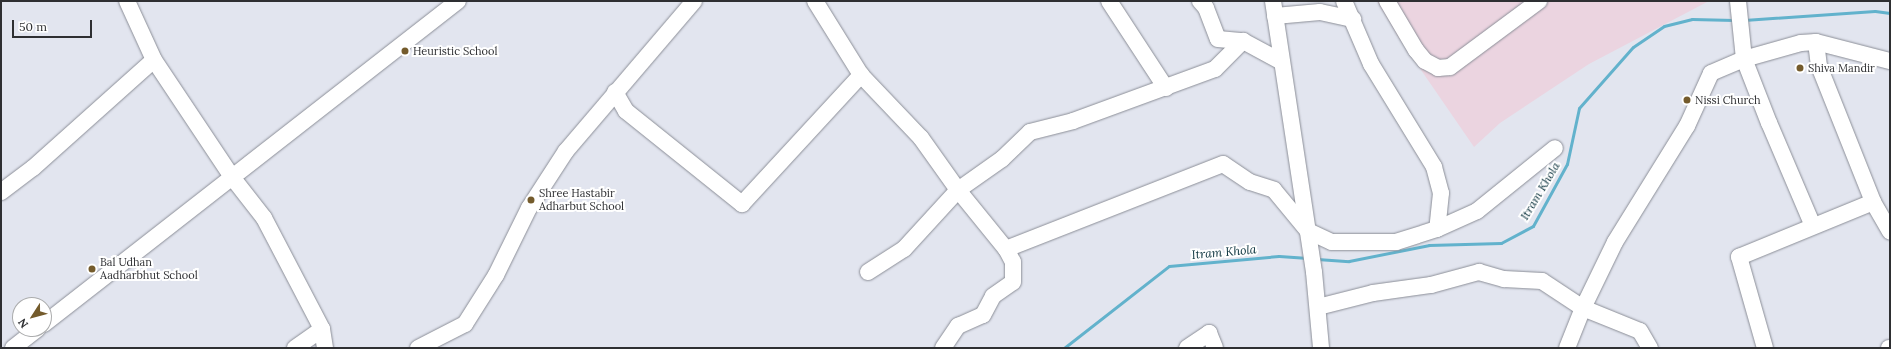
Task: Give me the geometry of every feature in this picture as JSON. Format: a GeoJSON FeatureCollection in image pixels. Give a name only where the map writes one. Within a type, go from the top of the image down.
{"type":"FeatureCollection","features":[{"type":"Feature","properties":{"kind":"street"},"geometry":{"type":"LineString","coordinates":[[127,1],[154,60],[232,177],[264,218],[322,329],[325,348]]}},
{"type":"Feature","properties":{"kind":"street"},"geometry":{"type":"LineString","coordinates":[[52,318],[458,1]]}},
{"type":"Feature","properties":{"kind":"street"},"geometry":{"type":"LineString","coordinates":[[418,348],[465,324],[496,276],[529,208],[558,163],[615,92],[694,1]]}},
{"type":"Feature","properties":{"kind":"street"},"geometry":{"type":"LineString","coordinates":[[815,1],[862,75],[921,138],[958,190],[1006,249],[1013,262],[1013,282],[993,296],[983,315],[958,326],[943,348]]}},
{"type":"Feature","properties":{"kind":"street"},"geometry":{"type":"LineString","coordinates":[[1109,1],[1166,88]]}},
{"type":"Feature","properties":{"kind":"street"},"geometry":{"type":"LineString","coordinates":[[1200,1],[1206,8],[1218,39],[1243,41],[1282,62]]}},
{"type":"Feature","properties":{"kind":"street"},"geometry":{"type":"LineString","coordinates":[[1344,1],[1371,64],[1386,91],[1434,167],[1441,193],[1437,228]]}},
{"type":"Feature","properties":{"kind":"street"},"geometry":{"type":"LineString","coordinates":[[1387,1],[1416,50],[1425,61],[1438,68],[1450,67],[1539,1]]}},
{"type":"Feature","properties":{"kind":"street"},"geometry":{"type":"LineString","coordinates":[[1738,1],[1740,34],[1744,58],[1769,123],[1813,226]]}},
{"type":"Feature","properties":{"kind":"street"},"geometry":{"type":"LineString","coordinates":[[1321,348],[1318,307],[1274,8],[1320,12],[1352,19]]}},
{"type":"Feature","properties":{"kind":"street"},"geometry":{"type":"LineString","coordinates":[[868,272],[904,249],[958,190],[1002,159],[1030,132],[1073,121],[1215,69],[1243,41]]}},
{"type":"Feature","properties":{"kind":"street"},"geometry":{"type":"LineString","coordinates":[[1816,42],[1819,66],[1873,202],[1890,231]]}},
{"type":"Feature","properties":{"kind":"street"},"geometry":{"type":"LineString","coordinates":[[1567,348],[1583,308],[1615,242],[1687,126],[1711,73],[1744,58],[1801,43],[1816,42],[1890,61]]}},
{"type":"Feature","properties":{"kind":"street"},"geometry":{"type":"LineString","coordinates":[[1,192],[33,168],[154,60]]}},
{"type":"Feature","properties":{"kind":"street"},"geometry":{"type":"LineString","coordinates":[[615,92],[626,111],[742,204],[862,75]]}},
{"type":"Feature","properties":{"kind":"street"},"geometry":{"type":"LineString","coordinates":[[1006,249],[1223,164],[1250,182],[1274,190],[1308,235],[1332,242],[1396,242],[1437,228],[1477,211],[1555,148]]}},
{"type":"Feature","properties":{"kind":"street"},"geometry":{"type":"LineString","coordinates":[[1765,348],[1739,256],[1873,202]]}},
{"type":"Feature","properties":{"kind":"street"},"geometry":{"type":"LineString","coordinates":[[1318,307],[1373,293],[1431,285],[1479,272],[1504,279],[1542,281],[1583,308],[1640,331],[1650,348]]}},
{"type":"Feature","properties":{"kind":"street"},"geometry":{"type":"LineString","coordinates":[[295,348],[322,329]]}},
{"type":"Feature","properties":{"kind":"street"},"geometry":{"type":"LineString","coordinates":[[1187,348],[1209,333],[1215,348]]}},
{"type":"Feature","properties":{"kind":"street"},"geometry":{"type":"LineString","coordinates":[[13,348],[27,337]]}},
{"type":"Feature","properties":{"kind":"shaded area"},"geometry":{"type":"Polygon","coordinates":[[[1377,1],[1709,1],[1589,64],[1500,123],[1474,147],[1399,38],[1377,1]]]}},
{"type":"Feature","properties":{"kind":"waterway","name":"Itram Khola"},"geometry":{"type":"LineString","coordinates":[[1744,20],[1875,11],[1890,13]]}},
{"type":"Feature","properties":{"kind":"waterway","name":"Itram Khola"},"geometry":{"type":"LineString","coordinates":[[1317,259],[1349,261],[1429,245],[1501,243],[1533,226],[1567,164],[1579,108],[1633,47],[1664,26],[1692,19],[1734,20]]}},
{"type":"Feature","properties":{"kind":"waterway","name":"Itram Khola"},"geometry":{"type":"LineString","coordinates":[[1064,348],[1169,266],[1279,256],[1308,258]]}},
{"type":"Feature","properties":{"kind":"place","name":"Heuristic School"},"geometry":{"type":"Point","coordinates":[405,51]}},
{"type":"Feature","properties":{"kind":"place","name":"Shiva Mandir"},"geometry":{"type":"Point","coordinates":[1800,68]}},
{"type":"Feature","properties":{"kind":"place","name":"Nissi Church"},"geometry":{"type":"Point","coordinates":[1687,100]}},
{"type":"Feature","properties":{"kind":"place","name":"Shree Hastabir Adharbut School"},"geometry":{"type":"Point","coordinates":[531,200]}},
{"type":"Feature","properties":{"kind":"place","name":"Bal Udhan Aadharbhut School"},"geometry":{"type":"Point","coordinates":[92,269]}}]}
